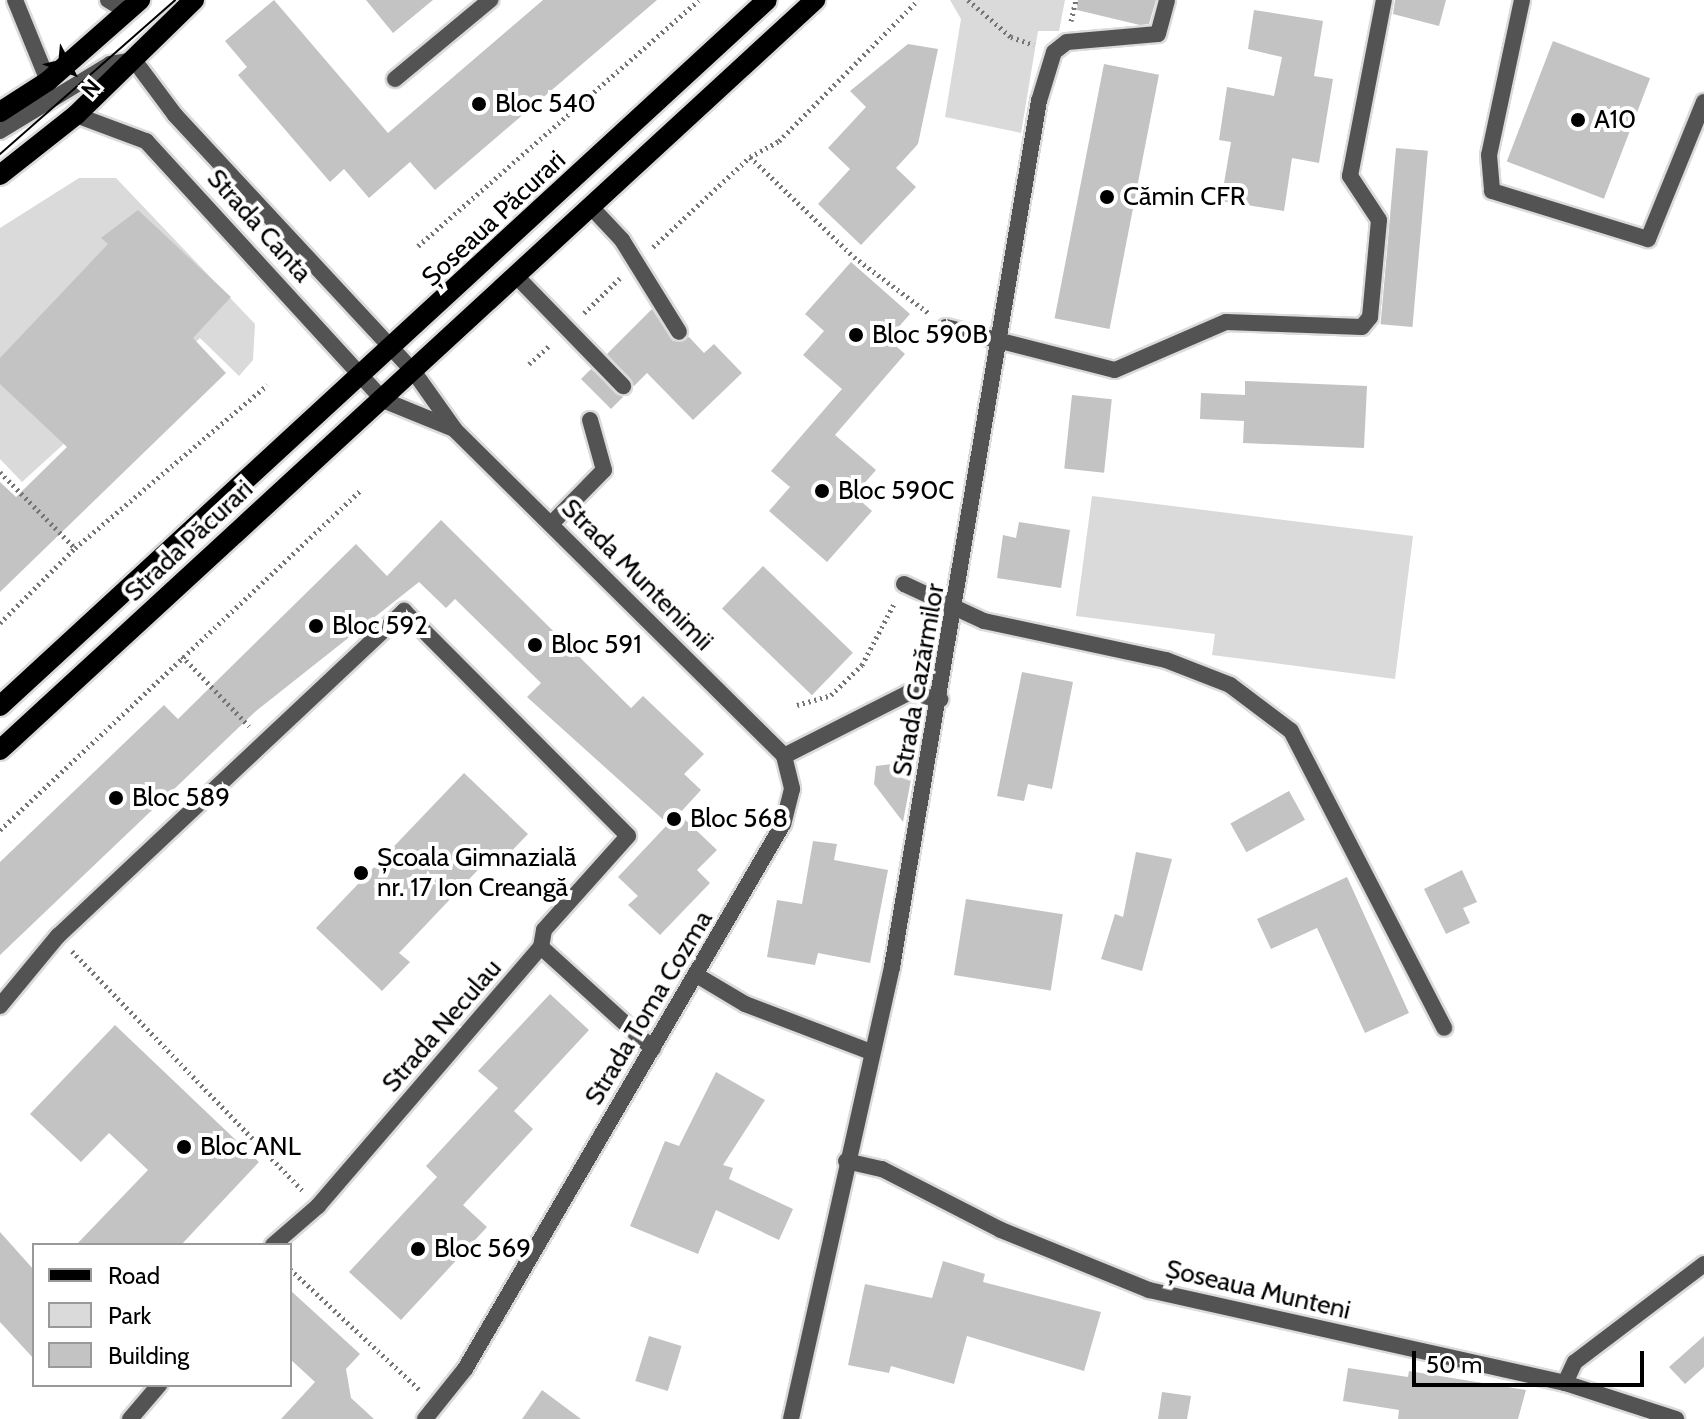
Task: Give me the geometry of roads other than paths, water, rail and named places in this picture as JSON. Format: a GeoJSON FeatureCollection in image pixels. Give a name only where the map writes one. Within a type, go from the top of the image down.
{"type":"FeatureCollection","features":[{"type":"Feature","properties":{"kind":"main road"},"geometry":{"type":"LineString","coordinates":[[0,175],[76,115],[194,0]]}},
{"type":"Feature","properties":{"kind":"main road","name":"Șoseaua Păcurari"},"geometry":{"type":"LineString","coordinates":[[362,378],[767,0]]}},
{"type":"Feature","properties":{"kind":"main road"},"geometry":{"type":"LineString","coordinates":[[414,372],[815,0]]}},
{"type":"Feature","properties":{"kind":"main road"},"geometry":{"type":"LineString","coordinates":[[0,112],[48,81],[134,6]]}},
{"type":"Feature","properties":{"kind":"main road","name":"Strada Păcurari"},"geometry":{"type":"LineString","coordinates":[[0,750],[414,372]]}},
{"type":"Feature","properties":{"kind":"main road","name":"Strada Păcurari"},"geometry":{"type":"LineString","coordinates":[[0,706],[362,378]]}},
{"type":"Feature","properties":{"kind":"street"},"geometry":{"type":"LineString","coordinates":[[15,0],[48,81]]}},
{"type":"Feature","properties":{"kind":"street"},"geometry":{"type":"LineString","coordinates":[[108,0],[134,6]]}},
{"type":"Feature","properties":{"kind":"street"},"geometry":{"type":"LineString","coordinates":[[395,79],[490,0]]}},
{"type":"Feature","properties":{"kind":"street","name":"Strada Cazărmilor"},"geometry":{"type":"LineString","coordinates":[[791,1419],[868,1051],[892,967],[958,608],[997,334],[1054,52],[1077,40],[1158,34],[1167,0]]}},
{"type":"Feature","properties":{"kind":"street"},"geometry":{"type":"LineString","coordinates":[[946,327],[997,334],[1115,370],[1226,322],[1362,327],[1370,317],[1379,220],[1350,176],[1384,0]]}},
{"type":"Feature","properties":{"kind":"street"},"geometry":{"type":"LineString","coordinates":[[1522,0],[1489,155],[1492,191],[1648,239],[1704,102]]}},
{"type":"Feature","properties":{"kind":"street"},"geometry":{"type":"LineString","coordinates":[[0,131],[110,64],[134,60]]}},
{"type":"Feature","properties":{"kind":"street","name":"Strada Canta"},"geometry":{"type":"LineString","coordinates":[[134,60],[175,115],[414,372]]}},
{"type":"Feature","properties":{"kind":"street","name":"Strada Canta"},"geometry":{"type":"LineString","coordinates":[[76,115],[146,141],[383,400]]}},
{"type":"Feature","properties":{"kind":"street"},"geometry":{"type":"LineString","coordinates":[[592,208],[622,240],[633,266],[679,332]]}},
{"type":"Feature","properties":{"kind":"street"},"geometry":{"type":"LineString","coordinates":[[518,278],[623,386]]}},
{"type":"Feature","properties":{"kind":"street","name":"Strada Muntenimii"},"geometry":{"type":"LineString","coordinates":[[414,372],[455,430],[784,756]]}},
{"type":"Feature","properties":{"kind":"street","name":"Strada Muntenimii"},"geometry":{"type":"LineString","coordinates":[[383,400],[455,430]]}},
{"type":"Feature","properties":{"kind":"street"},"geometry":{"type":"LineString","coordinates":[[552,523],[604,470],[590,420]]}},
{"type":"Feature","properties":{"kind":"street"},"geometry":{"type":"LineString","coordinates":[[904,584],[984,621],[1166,660],[1230,685],[1291,731],[1444,1028]]}},
{"type":"Feature","properties":{"kind":"street","name":"Strada Neculau"},"geometry":{"type":"LineString","coordinates":[[0,1006],[58,936],[261,738],[404,611],[628,836],[544,930],[541,947],[318,1206],[275,1243]]}},
{"type":"Feature","properties":{"kind":"street"},"geometry":{"type":"LineString","coordinates":[[784,756],[908,693],[940,699]]}},
{"type":"Feature","properties":{"kind":"street","name":"Strada Toma Cozma"},"geometry":{"type":"LineString","coordinates":[[431,1412],[698,976],[783,824],[792,789],[784,756]]}},
{"type":"Feature","properties":{"kind":"street"},"geometry":{"type":"LineString","coordinates":[[541,947],[653,1049]]}},
{"type":"Feature","properties":{"kind":"street"},"geometry":{"type":"LineString","coordinates":[[698,976],[745,1004],[868,1051]]}},
{"type":"Feature","properties":{"kind":"street","name":"Șoseaua Munteni"},"geometry":{"type":"LineString","coordinates":[[846,1161],[882,1169],[1001,1230],[1149,1290],[1565,1383],[1676,1419]]}},
{"type":"Feature","properties":{"kind":"street"},"geometry":{"type":"LineString","coordinates":[[1565,1383],[1575,1362],[1704,1264]]}},
{"type":"Feature","properties":{"kind":"street"},"geometry":{"type":"LineString","coordinates":[[130,1419],[157,1387]]}},
{"type":"Feature","properties":{"kind":"tram line"},"geometry":{"type":"LineString","coordinates":[[0,154],[175,0]]}},
{"type":"Feature","properties":{"kind":"place","name":"Bloc 540"},"geometry":{"type":"Point","coordinates":[479,104]}},
{"type":"Feature","properties":{"kind":"place","name":"A10"},"geometry":{"type":"Point","coordinates":[1578,120]}},
{"type":"Feature","properties":{"kind":"place","name":"Cămin CFR"},"geometry":{"type":"Point","coordinates":[1107,197]}},
{"type":"Feature","properties":{"kind":"place","name":"Bloc 590B"},"geometry":{"type":"Point","coordinates":[856,335]}},
{"type":"Feature","properties":{"kind":"place","name":"Bloc 590C"},"geometry":{"type":"Point","coordinates":[822,491]}},
{"type":"Feature","properties":{"kind":"place","name":"Bloc 592"},"geometry":{"type":"Point","coordinates":[316,626]}},
{"type":"Feature","properties":{"kind":"place","name":"Bloc 591"},"geometry":{"type":"Point","coordinates":[535,645]}},
{"type":"Feature","properties":{"kind":"place","name":"Bloc 589"},"geometry":{"type":"Point","coordinates":[116,798]}},
{"type":"Feature","properties":{"kind":"place","name":"Bloc 568"},"geometry":{"type":"Point","coordinates":[674,819]}},
{"type":"Feature","properties":{"kind":"place","name":"Școala Gimnazială nr. 17 Ion Creangă"},"geometry":{"type":"Point","coordinates":[361,873]}},
{"type":"Feature","properties":{"kind":"place","name":"Bloc ANL"},"geometry":{"type":"Point","coordinates":[184,1147]}},
{"type":"Feature","properties":{"kind":"place","name":"Bloc 569"},"geometry":{"type":"Point","coordinates":[418,1249]}}]}
